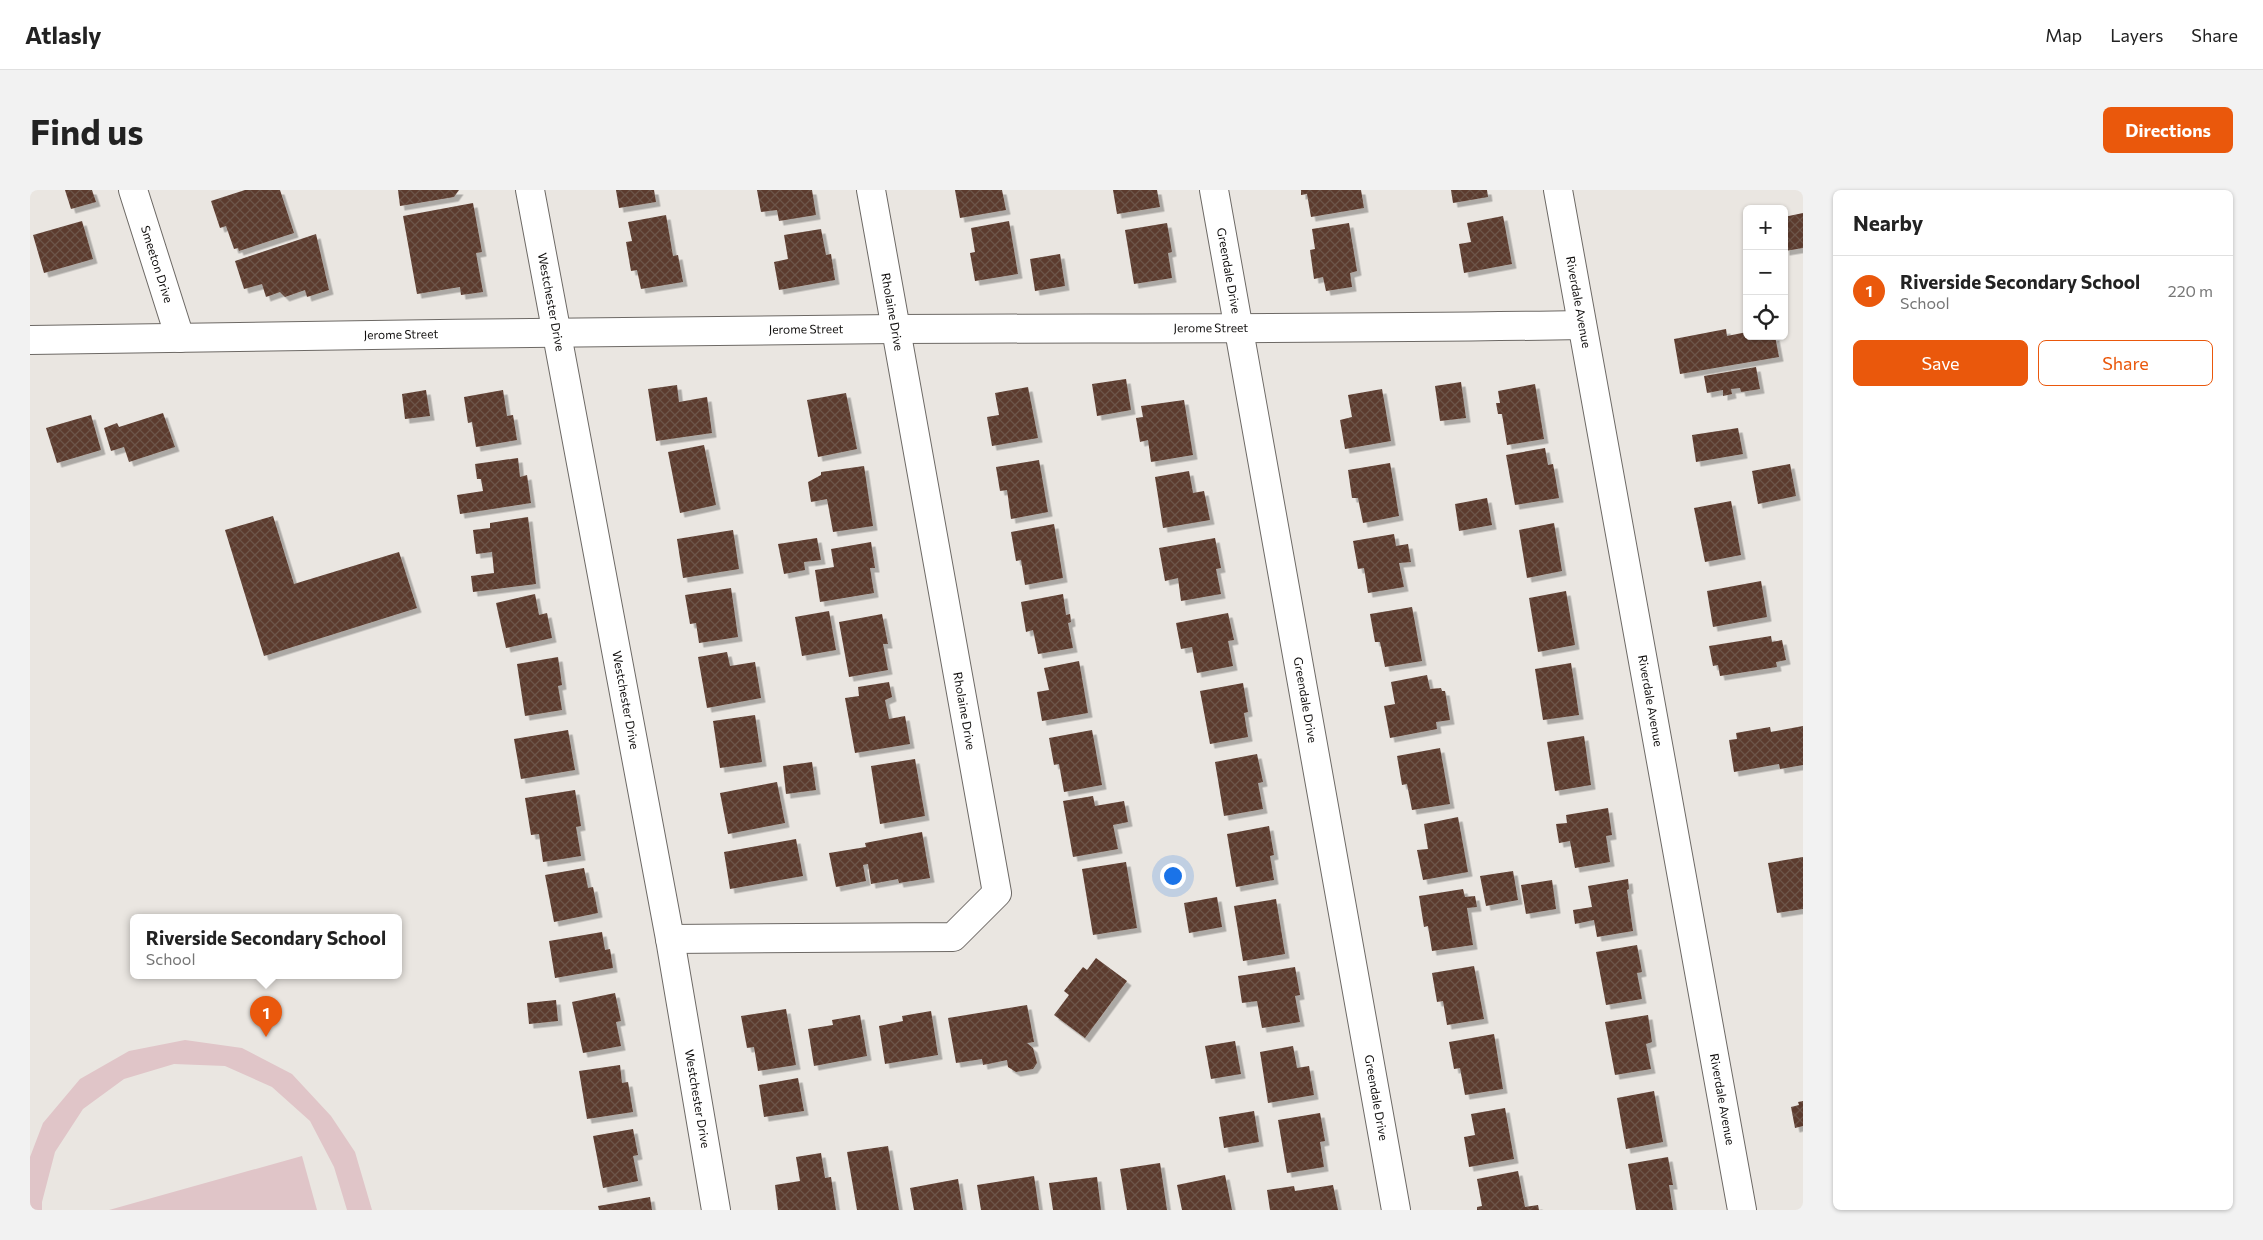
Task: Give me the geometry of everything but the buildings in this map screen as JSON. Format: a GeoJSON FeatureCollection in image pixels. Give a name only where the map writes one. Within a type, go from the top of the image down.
{"type":"FeatureCollection","features":[{"type":"Feature","properties":{"kind":"street","name":"Smeeton Drive"},"geometry":{"type":"LineString","coordinates":[[133,190],[180,338]]}},
{"type":"Feature","properties":{"kind":"street","name":"Westchester Drive"},"geometry":{"type":"LineString","coordinates":[[530,190],[670,939],[716,1210]]}},
{"type":"Feature","properties":{"kind":"street","name":"Rholaine Drive"},"geometry":{"type":"LineString","coordinates":[[670,939],[953,937],[997,893],[871,190]]}},
{"type":"Feature","properties":{"kind":"street","name":"Greendale Drive"},"geometry":{"type":"LineString","coordinates":[[1214,190],[1396,1210]]}},
{"type":"Feature","properties":{"kind":"street","name":"Riverdale Avenue"},"geometry":{"type":"LineString","coordinates":[[1558,190],[1742,1210]]}},
{"type":"Feature","properties":{"kind":"street","name":"Jerome Street"},"geometry":{"type":"LineString","coordinates":[[30,340],[556,332],[895,329],[1238,330],[1582,325]]}},
{"type":"Feature","properties":{"kind":"shaded area"},"geometry":{"type":"Polygon","coordinates":[[[185,1040],[242,1048],[292,1074],[331,1116],[355,1152],[372,1210],[347,1210],[334,1167],[310,1121],[272,1087],[225,1066],[174,1064],[124,1079],[83,1109],[55,1152],[42,1202],[42,1210],[30,1210],[30,1157],[43,1123],[80,1079],[129,1051],[185,1040]]]}},
{"type":"Feature","properties":{"kind":"shaded area"},"geometry":{"type":"Polygon","coordinates":[[[302,1156],[317,1210],[109,1210],[302,1156]]]}},
{"type":"Feature","properties":{"kind":"place","name":"Riverside Secondary School"},"geometry":{"type":"Point","coordinates":[266,1037]}}]}
